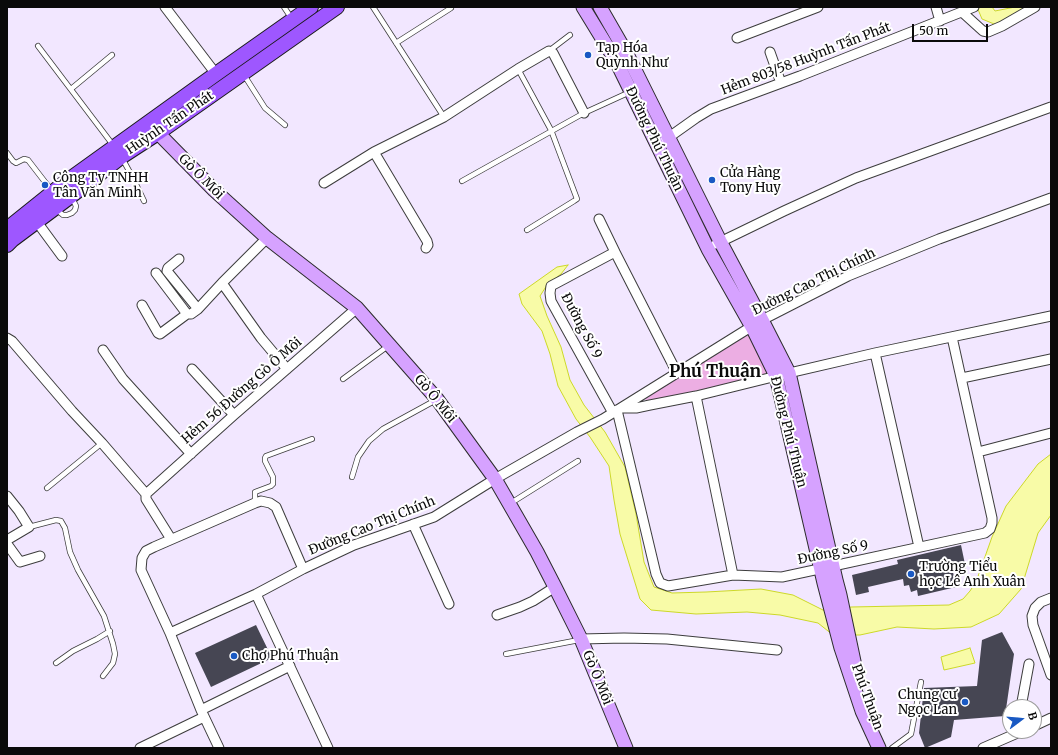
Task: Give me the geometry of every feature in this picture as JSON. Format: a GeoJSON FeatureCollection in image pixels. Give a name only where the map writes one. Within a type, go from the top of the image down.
{"type":"FeatureCollection","features":[{"type":"Feature","properties":{"kind":"main road","name":"Huỳnh Tấn Phát"},"geometry":{"type":"LineString","coordinates":[[153,128],[216,74],[311,7]]}},
{"type":"Feature","properties":{"kind":"main road","name":"Huỳnh Tấn Phát"},"geometry":{"type":"LineString","coordinates":[[7,229],[58,188],[243,73],[337,7]]}},
{"type":"Feature","properties":{"kind":"main road","name":"Huỳnh Tấn Phát"},"geometry":{"type":"LineString","coordinates":[[7,245],[71,196],[118,152]]}},
{"type":"Feature","properties":{"kind":"main road"},"geometry":{"type":"LineString","coordinates":[[58,188],[71,196]]}},
{"type":"Feature","properties":{"kind":"street"},"geometry":{"type":"LineString","coordinates":[[165,7],[216,74]]}},
{"type":"Feature","properties":{"kind":"street","name":"Đường Phú Thuận"},"geometry":{"type":"LineString","coordinates":[[583,7],[616,60],[631,92],[663,142],[720,241],[757,324],[782,375],[827,568],[836,580],[834,596],[862,711],[879,748]]}},
{"type":"Feature","properties":{"kind":"street","name":"Đường Phú Thuận"},"geometry":{"type":"LineString","coordinates":[[600,7],[626,54],[708,248],[757,324]]}},
{"type":"Feature","properties":{"kind":"street"},"geometry":{"type":"LineString","coordinates":[[737,38],[818,7]]}},
{"type":"Feature","properties":{"kind":"street"},"geometry":{"type":"LineString","coordinates":[[936,7],[940,21]]}},
{"type":"Feature","properties":{"kind":"street"},"geometry":{"type":"LineString","coordinates":[[969,10],[983,31],[988,32],[1002,26],[1035,7]]}},
{"type":"Feature","properties":{"kind":"street","name":"Hẻm 803/58 Huỳnh Tấn Phát"},"geometry":{"type":"LineString","coordinates":[[663,142],[711,109],[781,84],[969,10]]}},
{"type":"Feature","properties":{"kind":"street"},"geometry":{"type":"LineString","coordinates":[[324,183],[374,152],[444,117],[518,69],[549,51],[553,53],[584,113]]}},
{"type":"Feature","properties":{"kind":"street"},"geometry":{"type":"LineString","coordinates":[[770,52],[781,84]]}},
{"type":"Feature","properties":{"kind":"street"},"geometry":{"type":"LineString","coordinates":[[708,248],[856,178],[1051,107]]}},
{"type":"Feature","properties":{"kind":"street","name":"Gò Ô Môi"},"geometry":{"type":"LineString","coordinates":[[153,128],[214,190],[267,238],[357,308],[437,399],[495,479],[555,587],[581,639],[626,748]]}},
{"type":"Feature","properties":{"kind":"street"},"geometry":{"type":"LineString","coordinates":[[374,152],[427,241],[428,245],[426,248]]}},
{"type":"Feature","properties":{"kind":"street","name":"Đường Cao Thị Chính"},"geometry":{"type":"LineString","coordinates":[[170,633],[256,594],[303,569],[354,545],[434,517],[495,479],[577,432],[603,419],[757,324],[848,276],[938,239],[1051,198]]}},
{"type":"Feature","properties":{"kind":"street"},"geometry":{"type":"LineString","coordinates":[[600,219],[676,373]]}},
{"type":"Feature","properties":{"kind":"street"},"geometry":{"type":"LineString","coordinates":[[37,222],[62,256]]}},
{"type":"Feature","properties":{"kind":"street"},"geometry":{"type":"LineString","coordinates":[[142,305],[160,334],[187,314],[191,314],[198,309],[267,238]]}},
{"type":"Feature","properties":{"kind":"street","name":"Đường Số 9"},"geometry":{"type":"LineString","coordinates":[[615,252],[551,286],[551,301],[617,410],[656,574],[660,583],[668,586],[733,575],[782,577],[985,532],[990,529],[992,518],[952,336]]}},
{"type":"Feature","properties":{"kind":"street"},"geometry":{"type":"LineString","coordinates":[[179,259],[168,268],[167,271],[198,309]]}},
{"type":"Feature","properties":{"kind":"street"},"geometry":{"type":"LineString","coordinates":[[156,274],[187,314]]}},
{"type":"Feature","properties":{"kind":"street"},"geometry":{"type":"LineString","coordinates":[[222,283],[262,338],[287,369]]}},
{"type":"Feature","properties":{"kind":"street","name":"Hẻm 56 Đường Gò Ô Môi"},"geometry":{"type":"LineString","coordinates":[[146,494],[357,308]]}},
{"type":"Feature","properties":{"kind":"street"},"geometry":{"type":"LineString","coordinates":[[617,410],[650,406],[875,353],[1051,316]]}},
{"type":"Feature","properties":{"kind":"street"},"geometry":{"type":"LineString","coordinates":[[7,338],[12,341],[146,494],[146,499],[171,539]]}},
{"type":"Feature","properties":{"kind":"street"},"geometry":{"type":"LineString","coordinates":[[102,350],[123,379],[191,454]]}},
{"type":"Feature","properties":{"kind":"street"},"geometry":{"type":"LineString","coordinates":[[875,353],[919,547]]}},
{"type":"Feature","properties":{"kind":"street"},"geometry":{"type":"LineString","coordinates":[[962,378],[1051,359]]}},
{"type":"Feature","properties":{"kind":"street"},"geometry":{"type":"LineString","coordinates":[[192,369],[234,415]]}},
{"type":"Feature","properties":{"kind":"street"},"geometry":{"type":"LineString","coordinates":[[696,396],[733,575]]}},
{"type":"Feature","properties":{"kind":"street"},"geometry":{"type":"LineString","coordinates":[[978,452],[1051,433]]}},
{"type":"Feature","properties":{"kind":"street"},"geometry":{"type":"LineString","coordinates":[[7,496],[29,527],[7,540]]}},
{"type":"Feature","properties":{"kind":"street"},"geometry":{"type":"LineString","coordinates":[[219,748],[202,713],[170,633],[142,570],[142,558],[146,551],[154,547],[261,501],[270,503],[276,507],[303,569]]}},
{"type":"Feature","properties":{"kind":"street"},"geometry":{"type":"LineString","coordinates":[[413,524],[449,604]]}},
{"type":"Feature","properties":{"kind":"street"},"geometry":{"type":"LineString","coordinates":[[7,544],[20,562],[40,556]]}},
{"type":"Feature","properties":{"kind":"street"},"geometry":{"type":"LineString","coordinates":[[497,615],[533,601],[555,587]]}},
{"type":"Feature","properties":{"kind":"street"},"geometry":{"type":"LineString","coordinates":[[1051,590],[1049,599],[1041,602],[1035,608],[1032,616],[1033,625],[1051,675]]}},
{"type":"Feature","properties":{"kind":"street"},"geometry":{"type":"LineString","coordinates":[[256,594],[328,748]]}},
{"type":"Feature","properties":{"kind":"street"},"geometry":{"type":"LineString","coordinates":[[581,639],[667,639],[778,650]]}},
{"type":"Feature","properties":{"kind":"street","name":"Phú Thuận"},"geometry":{"type":"LineString","coordinates":[[846,646],[868,705],[887,748]]}},
{"type":"Feature","properties":{"kind":"street"},"geometry":{"type":"LineString","coordinates":[[1022,699],[1029,664]]}},
{"type":"Feature","properties":{"kind":"street"},"geometry":{"type":"LineString","coordinates":[[140,748],[290,666]]}},
{"type":"Feature","properties":{"kind":"street"},"geometry":{"type":"LineString","coordinates":[[983,748],[993,746],[1006,739]]}},
{"type":"Feature","properties":{"kind":"lane"},"geometry":{"type":"LineString","coordinates":[[284,7],[293,20]]}},
{"type":"Feature","properties":{"kind":"lane"},"geometry":{"type":"LineString","coordinates":[[373,7],[444,117]]}},
{"type":"Feature","properties":{"kind":"lane"},"geometry":{"type":"LineString","coordinates":[[396,43],[451,8]]}},
{"type":"Feature","properties":{"kind":"lane"},"geometry":{"type":"LineString","coordinates":[[549,51],[570,35]]}},
{"type":"Feature","properties":{"kind":"lane"},"geometry":{"type":"LineString","coordinates":[[38,46],[118,152],[133,178],[144,202]]}},
{"type":"Feature","properties":{"kind":"lane"},"geometry":{"type":"LineString","coordinates":[[71,89],[112,55]]}},
{"type":"Feature","properties":{"kind":"lane"},"geometry":{"type":"LineString","coordinates":[[518,69],[551,130],[577,199],[527,230]]}},
{"type":"Feature","properties":{"kind":"lane"},"geometry":{"type":"LineString","coordinates":[[243,73],[265,108],[285,125]]}},
{"type":"Feature","properties":{"kind":"lane"},"geometry":{"type":"LineString","coordinates":[[462,181],[510,155],[551,130],[631,92]]}},
{"type":"Feature","properties":{"kind":"lane"},"geometry":{"type":"LineString","coordinates":[[7,153],[16,163],[24,159],[28,160],[58,188]]}},
{"type":"Feature","properties":{"kind":"lane"},"geometry":{"type":"LineString","coordinates":[[343,379],[390,344]]}},
{"type":"Feature","properties":{"kind":"lane"},"geometry":{"type":"LineString","coordinates":[[352,477],[358,457],[369,441],[383,429],[437,399]]}},
{"type":"Feature","properties":{"kind":"lane"},"geometry":{"type":"LineString","coordinates":[[254,503],[255,492],[273,484],[273,477],[265,461],[266,456],[312,439]]}},
{"type":"Feature","properties":{"kind":"lane"},"geometry":{"type":"LineString","coordinates":[[47,488],[102,443]]}},
{"type":"Feature","properties":{"kind":"lane"},"geometry":{"type":"LineString","coordinates":[[509,504],[578,461]]}},
{"type":"Feature","properties":{"kind":"lane"},"geometry":{"type":"LineString","coordinates":[[29,527],[56,520],[61,521],[65,528],[70,552],[78,570],[104,616],[110,631],[115,654],[113,663],[103,676]]}},
{"type":"Feature","properties":{"kind":"lane"},"geometry":{"type":"LineString","coordinates":[[56,663],[72,651],[110,631]]}},
{"type":"Feature","properties":{"kind":"lane"},"geometry":{"type":"LineString","coordinates":[[506,654],[581,639]]}},
{"type":"Feature","properties":{"kind":"lane"},"geometry":{"type":"LineString","coordinates":[[892,748],[911,734],[921,682]]}},
{"type":"Feature","properties":{"kind":"shaded area"},"geometry":{"type":"Polygon","coordinates":[[[977,7],[992,7],[995,11],[1015,7],[1028,7],[999,26],[982,19],[977,7]]]}},
{"type":"Feature","properties":{"kind":"shaded area"},"geometry":{"type":"Polygon","coordinates":[[[568,265],[561,274],[547,285],[540,296],[561,347],[570,380],[584,405],[605,432],[625,467],[636,514],[644,562],[654,587],[672,593],[761,589],[793,595],[827,612],[851,607],[949,605],[963,599],[970,591],[976,582],[992,537],[1006,506],[1038,464],[1051,454],[1051,515],[1038,533],[1021,589],[999,614],[971,627],[934,629],[897,627],[860,635],[833,635],[818,623],[780,615],[747,612],[696,614],[651,610],[640,599],[620,534],[609,466],[576,419],[558,386],[550,354],[542,331],[522,304],[519,294],[557,267],[568,265]]]}},
{"type":"Feature","properties":{"kind":"shaded area"},"geometry":{"type":"Polygon","coordinates":[[[751,334],[769,370],[764,375],[661,399],[647,401],[645,399],[648,394],[746,335],[751,334]]]}},
{"type":"Feature","properties":{"kind":"shaded area"},"geometry":{"type":"Polygon","coordinates":[[[970,648],[975,663],[944,670],[941,657],[970,648]]]}},
{"type":"Feature","properties":{"kind":"building"},"geometry":{"type":"Polygon","coordinates":[[[961,545],[966,569],[953,572],[956,587],[918,596],[917,590],[911,592],[909,585],[904,586],[903,579],[868,587],[869,592],[856,595],[852,575],[898,564],[897,560],[961,545]]]}},
{"type":"Feature","properties":{"kind":"building","name":"Chợ Phú Thuận"},"geometry":{"type":"Polygon","coordinates":[[[256,625],[272,658],[211,687],[195,653],[256,625]]]}},
{"type":"Feature","properties":{"kind":"building","name":"Chung cư Ngọc Lan"},"geometry":{"type":"Polygon","coordinates":[[[1002,632],[1014,654],[1007,699],[1002,699],[1002,716],[954,720],[951,737],[925,748],[919,733],[924,688],[977,686],[982,640],[1002,632]]]}},
{"type":"Feature","properties":{"kind":"place","name":"Tạp Hóa Quỳnh Như"},"geometry":{"type":"Point","coordinates":[588,55]}},
{"type":"Feature","properties":{"kind":"place","name":"Cửa Hàng Tony Huy"},"geometry":{"type":"Point","coordinates":[712,180]}},
{"type":"Feature","properties":{"kind":"place","name":"Công Ty TNHH Tân Văn Minh"},"geometry":{"type":"Point","coordinates":[45,185]}},
{"type":"Feature","properties":{"kind":"place","name":"Trường Tiểu học Lê Anh Xuân"},"geometry":{"type":"Point","coordinates":[911,574]}},
{"type":"Feature","properties":{"kind":"place","name":"Chợ Phú Thuận"},"geometry":{"type":"Point","coordinates":[234,656]}},
{"type":"Feature","properties":{"kind":"place","name":"Chung cư Ngọc Lan"},"geometry":{"type":"Point","coordinates":[965,702]}},
{"type":"Feature","properties":{"kind":"district","name":"Phú Thuận"},"geometry":{"type":"Point","coordinates":[715,372]}}]}
